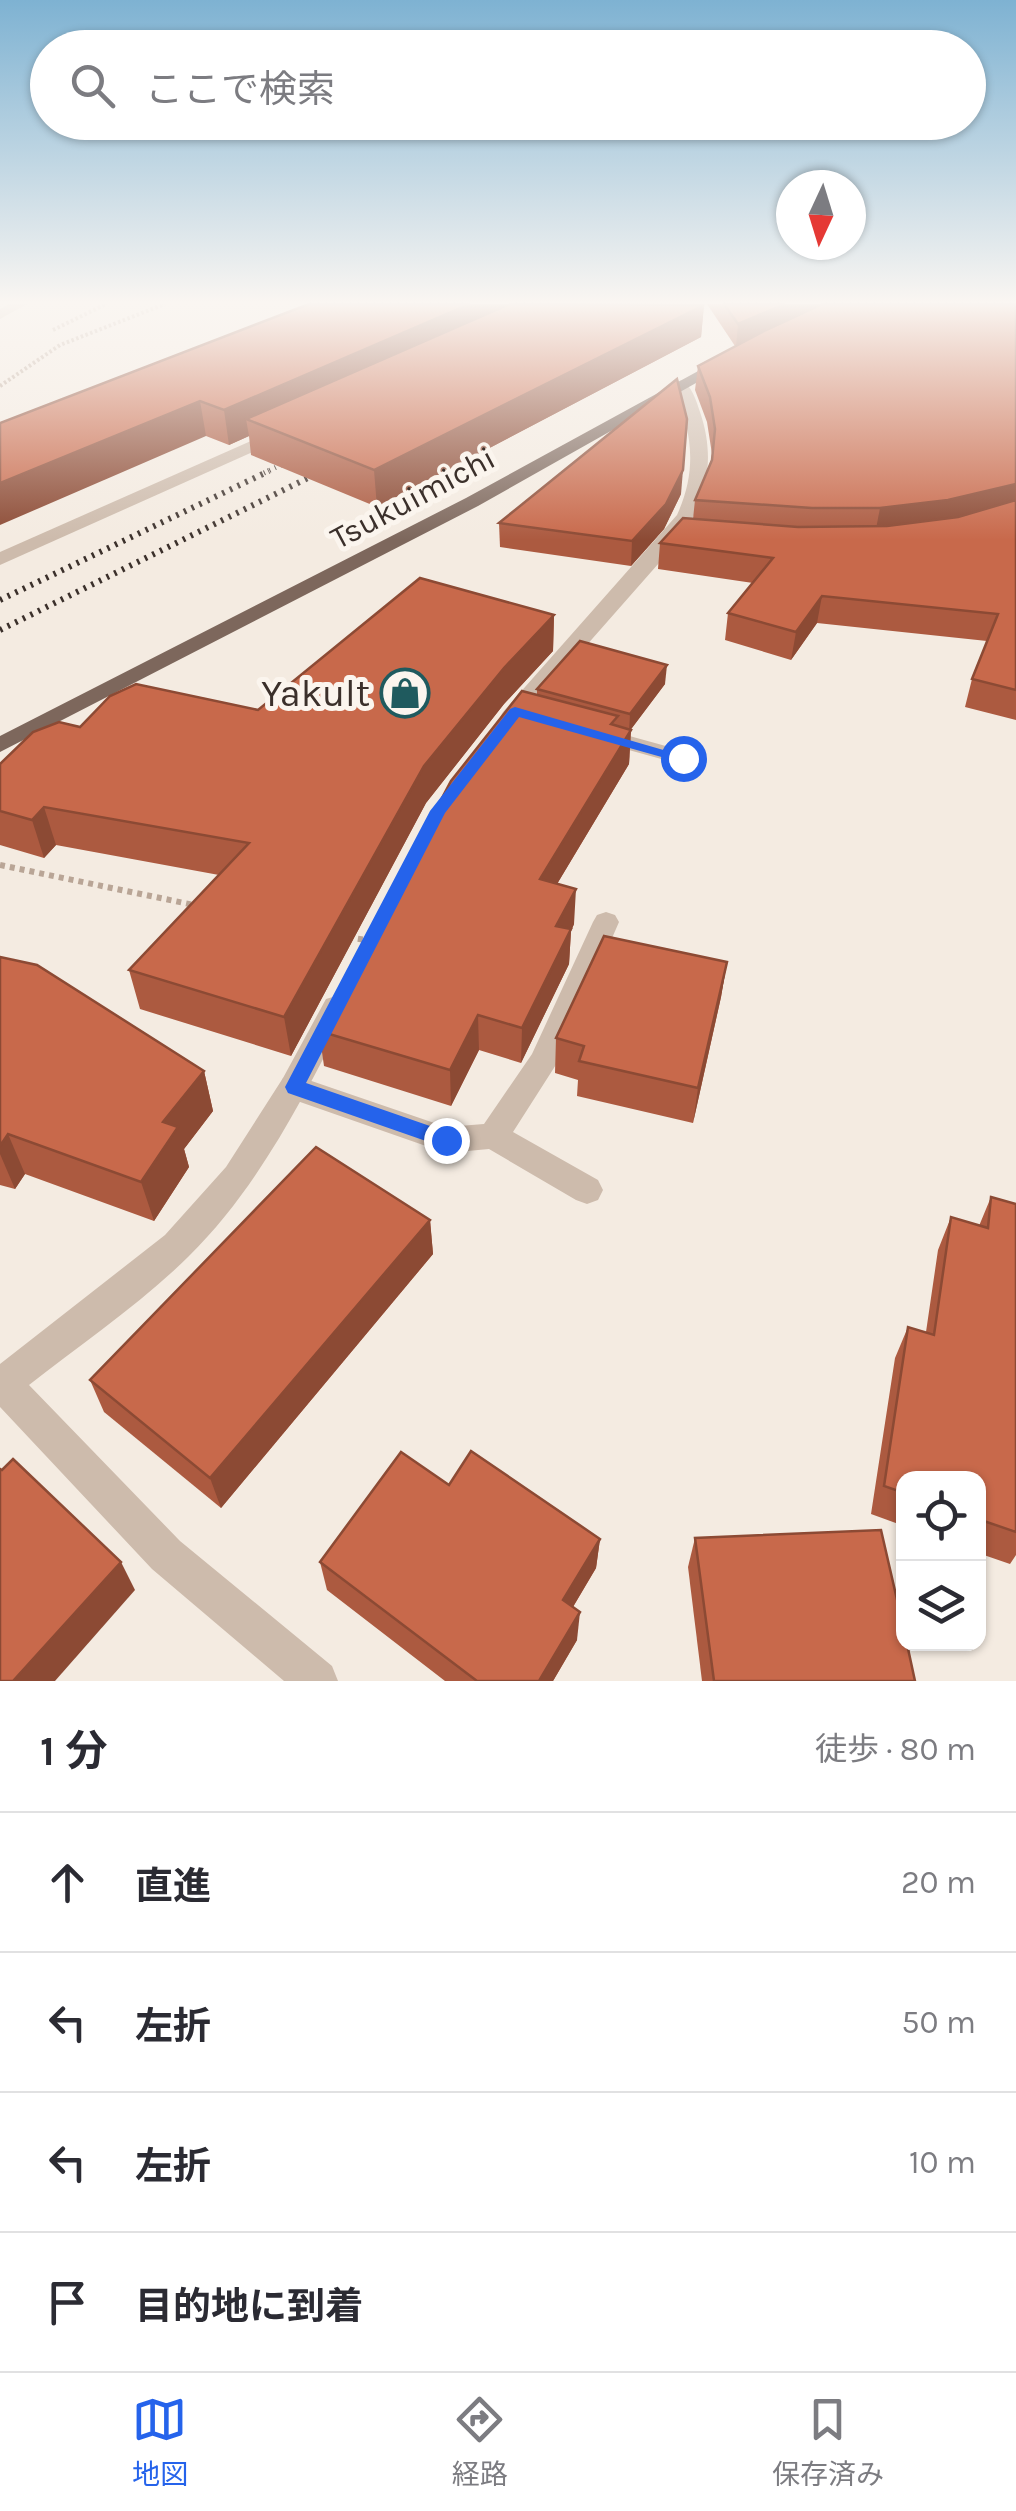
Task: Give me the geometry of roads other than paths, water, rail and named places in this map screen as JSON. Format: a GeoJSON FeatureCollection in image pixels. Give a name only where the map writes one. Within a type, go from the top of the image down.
{"type":"FeatureCollection","features":[{"type":"Feature","properties":{"kind":"main road","name":"Tsukuimichi"},"geometry":{"type":"LineString","coordinates":[[0,745],[472,502],[686,382]]}},
{"type":"Feature","properties":{"kind":"street"},"geometry":{"type":"LineString","coordinates":[[493,740],[524,714],[683,535],[694,506],[702,465],[696,418],[681,385]]}},
{"type":"Feature","properties":{"kind":"street"},"geometry":{"type":"LineString","coordinates":[[0,559],[292,427]]}},
{"type":"Feature","properties":{"kind":"street"},"geometry":{"type":"LineString","coordinates":[[571,727],[683,758]]}},
{"type":"Feature","properties":{"kind":"street"},"geometry":{"type":"LineString","coordinates":[[493,1136],[544,1060],[606,922]]}},
{"type":"Feature","properties":{"kind":"street"},"geometry":{"type":"LineString","coordinates":[[317,1681],[166,1555],[2,1385],[177,1246],[237,1177],[294,1087],[371,942]]}},
{"type":"Feature","properties":{"kind":"street"},"geometry":{"type":"LineString","coordinates":[[294,1087],[446,1140],[493,1136],[587,1190]]}},
{"type":"Feature","properties":{"kind":"railway"},"geometry":{"type":"LineString","coordinates":[[264,473],[302,455]]}},
{"type":"Feature","properties":{"kind":"railway"},"geometry":{"type":"LineString","coordinates":[[317,473],[332,466]]}},
{"type":"Feature","properties":{"kind":"railway"},"geometry":{"type":"LineString","coordinates":[[0,600],[269,471]]}},
{"type":"Feature","properties":{"kind":"railway"},"geometry":{"type":"LineString","coordinates":[[0,630],[322,471]]}},
{"type":"Feature","properties":{"kind":"place","name":"Yakult"},"geometry":{"type":"Point","coordinates":[405,693]}}]}
